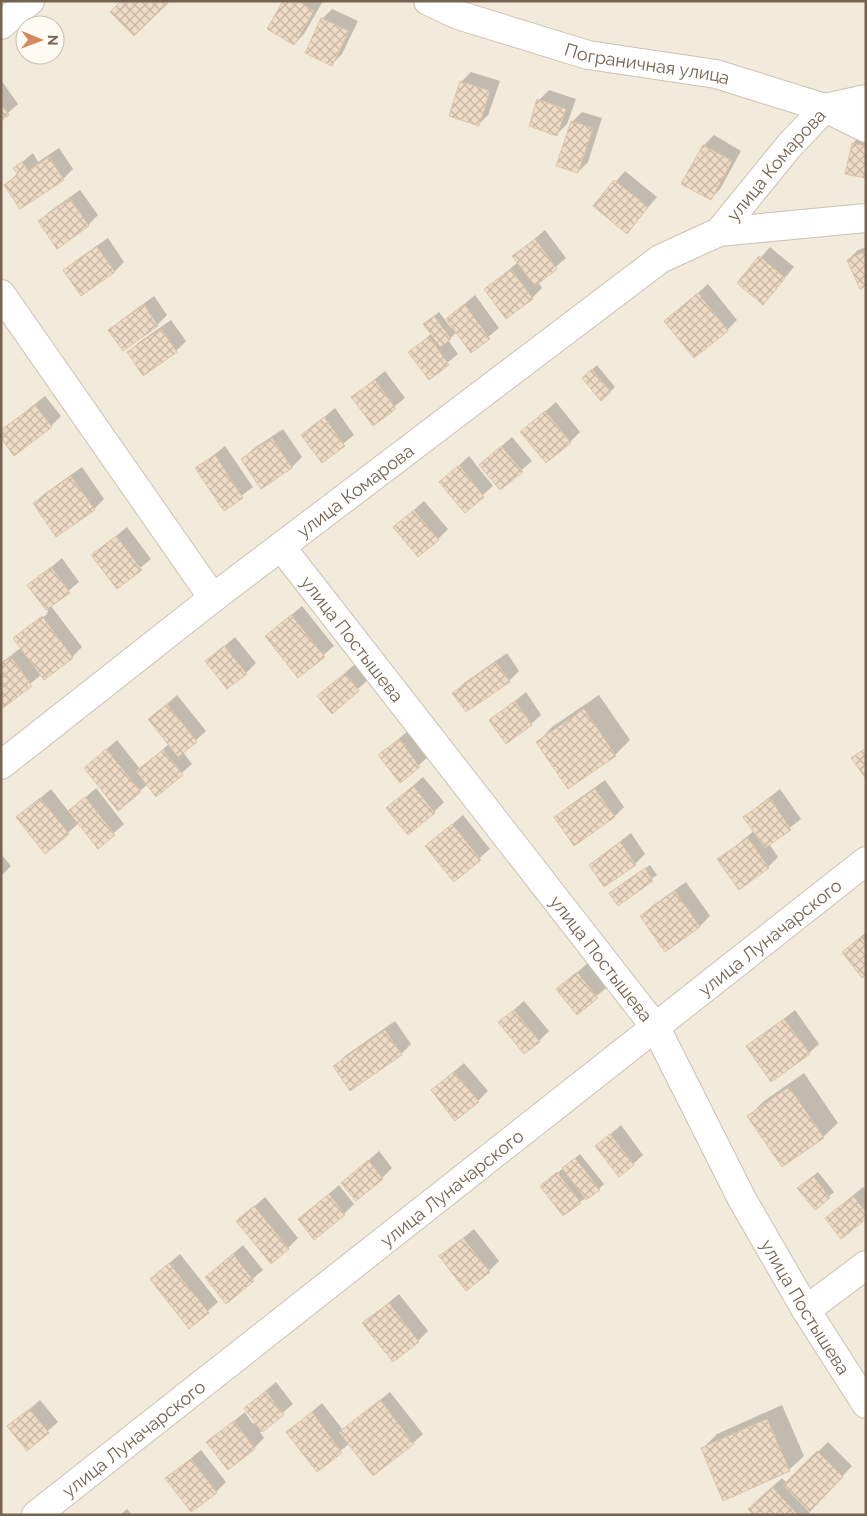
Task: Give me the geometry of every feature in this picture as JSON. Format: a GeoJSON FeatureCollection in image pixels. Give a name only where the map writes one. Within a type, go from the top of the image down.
{"type":"FeatureCollection","features":[{"type":"Feature","properties":{"kind":"street"},"geometry":{"type":"LineString","coordinates":[[1,25],[30,1]]}},
{"type":"Feature","properties":{"kind":"street","name":"Пограничная улица"},"geometry":{"type":"LineString","coordinates":[[428,1],[458,14],[588,55],[716,74],[825,108],[866,128]]}},
{"type":"Feature","properties":{"kind":"street","name":"улица Комарова"},"geometry":{"type":"LineString","coordinates":[[719,232],[789,146],[825,108],[866,99]]}},
{"type":"Feature","properties":{"kind":"street","name":"улица Комарова"},"geometry":{"type":"LineString","coordinates":[[1,765],[214,598],[660,259],[719,232],[866,218]]}},
{"type":"Feature","properties":{"kind":"street"},"geometry":{"type":"LineString","coordinates":[[1,294],[214,598]]}},
{"type":"Feature","properties":{"kind":"street","name":"улица Постышева"},"geometry":{"type":"LineString","coordinates":[[282,548],[656,1028],[742,1199],[806,1310],[866,1404]]}},
{"type":"Feature","properties":{"kind":"street","name":"улица Луначарского"},"geometry":{"type":"LineString","coordinates":[[36,1515],[866,861]]}},
{"type":"Feature","properties":{"kind":"street"},"geometry":{"type":"LineString","coordinates":[[806,1310],[866,1265]]}},
{"type":"Feature","properties":{"kind":"shaded area"},"geometry":{"type":"Polygon","coordinates":[[[1,1],[866,1],[866,1515],[1,1515],[1,1]]]}},
{"type":"Feature","properties":{"kind":"building"},"geometry":{"type":"Polygon","coordinates":[[[121,1],[170,1],[134,36],[110,12],[121,1]]]}},
{"type":"Feature","properties":{"kind":"building"},"geometry":{"type":"Polygon","coordinates":[[[283,1],[298,1],[314,11],[294,45],[267,29],[283,1]]]}},
{"type":"Feature","properties":{"kind":"building"},"geometry":{"type":"Polygon","coordinates":[[[321,18],[349,31],[332,66],[305,53],[321,18]]]}},
{"type":"Feature","properties":{"kind":"building"},"geometry":{"type":"Polygon","coordinates":[[[460,81],[490,91],[479,126],[449,116],[460,81]]]}},
{"type":"Feature","properties":{"kind":"building"},"geometry":{"type":"Polygon","coordinates":[[[537,99],[566,109],[557,136],[529,126],[537,99]]]}},
{"type":"Feature","properties":{"kind":"building"},"geometry":{"type":"Polygon","coordinates":[[[1,104],[9,115],[1,121],[1,104]]]}},
{"type":"Feature","properties":{"kind":"building"},"geometry":{"type":"Polygon","coordinates":[[[571,121],[593,128],[578,173],[556,166],[571,121]]]}},
{"type":"Feature","properties":{"kind":"building"},"geometry":{"type":"Polygon","coordinates":[[[852,143],[866,146],[866,178],[845,174],[852,143]]]}},
{"type":"Feature","properties":{"kind":"building"},"geometry":{"type":"Polygon","coordinates":[[[703,145],[732,161],[711,200],[681,184],[703,145]]]}},
{"type":"Feature","properties":{"kind":"building"},"geometry":{"type":"Polygon","coordinates":[[[49,157],[64,180],[20,209],[4,185],[18,175],[13,168],[22,162],[28,171],[49,157]]]}},
{"type":"Feature","properties":{"kind":"building"},"geometry":{"type":"Polygon","coordinates":[[[614,180],[648,207],[627,234],[593,206],[614,180]]]}},
{"type":"Feature","properties":{"kind":"building"},"geometry":{"type":"Polygon","coordinates":[[[70,199],[89,226],[57,249],[38,221],[70,199]]]}},
{"type":"Feature","properties":{"kind":"building"},"geometry":{"type":"Polygon","coordinates":[[[535,239],[557,269],[535,286],[512,256],[535,239]]]}},
{"type":"Feature","properties":{"kind":"building"},"geometry":{"type":"Polygon","coordinates":[[[97,247],[115,272],[81,296],[63,270],[97,247]]]}},
{"type":"Feature","properties":{"kind":"building"},"geometry":{"type":"Polygon","coordinates":[[[866,251],[866,286],[860,289],[847,260],[866,251]]]}},
{"type":"Feature","properties":{"kind":"building"},"geometry":{"type":"Polygon","coordinates":[[[759,256],[785,278],[763,305],[737,283],[759,256]]]}},
{"type":"Feature","properties":{"kind":"building"},"geometry":{"type":"Polygon","coordinates":[[[511,269],[533,299],[506,319],[484,289],[511,269]]]}},
{"type":"Feature","properties":{"kind":"building"},"geometry":{"type":"Polygon","coordinates":[[[698,293],[728,331],[694,358],[664,321],[698,293]]]}},
{"type":"Feature","properties":{"kind":"building"},"geometry":{"type":"Polygon","coordinates":[[[464,304],[490,339],[471,353],[446,319],[464,304]]]}},
{"type":"Feature","properties":{"kind":"building"},"geometry":{"type":"Polygon","coordinates":[[[144,305],[158,326],[123,351],[108,330],[144,305]]]}},
{"type":"Feature","properties":{"kind":"building"},"geometry":{"type":"Polygon","coordinates":[[[434,316],[451,339],[440,347],[423,324],[434,316]]]}},
{"type":"Feature","properties":{"kind":"building"},"geometry":{"type":"Polygon","coordinates":[[[161,329],[177,352],[143,376],[127,352],[161,329]]]}},
{"type":"Feature","properties":{"kind":"building"},"geometry":{"type":"Polygon","coordinates":[[[429,337],[449,365],[429,380],[408,352],[429,337]]]}},
{"type":"Feature","properties":{"kind":"building"},"geometry":{"type":"Polygon","coordinates":[[[592,369],[611,392],[601,401],[582,378],[592,369]]]}},
{"type":"Feature","properties":{"kind":"building"},"geometry":{"type":"Polygon","coordinates":[[[375,380],[396,409],[373,426],[351,397],[375,380]]]}},
{"type":"Feature","properties":{"kind":"building"},"geometry":{"type":"Polygon","coordinates":[[[35,405],[52,427],[14,456],[1,438],[1,430],[35,405]]]}},
{"type":"Feature","properties":{"kind":"building"},"geometry":{"type":"Polygon","coordinates":[[[545,411],[571,443],[546,463],[520,432],[545,411]]]}},
{"type":"Feature","properties":{"kind":"building"},"geometry":{"type":"Polygon","coordinates":[[[324,417],[345,446],[322,463],[301,435],[324,417]]]}},
{"type":"Feature","properties":{"kind":"building"},"geometry":{"type":"Polygon","coordinates":[[[272,438],[292,468],[261,489],[241,459],[272,438]]]}},
{"type":"Feature","properties":{"kind":"building"},"geometry":{"type":"Polygon","coordinates":[[[501,446],[523,472],[500,490],[479,465],[501,446]]]}},
{"type":"Feature","properties":{"kind":"building"},"geometry":{"type":"Polygon","coordinates":[[[215,455],[243,498],[224,511],[195,468],[215,455]]]}},
{"type":"Feature","properties":{"kind":"building"},"geometry":{"type":"Polygon","coordinates":[[[459,465],[484,497],[465,513],[439,482],[459,465]]]}},
{"type":"Feature","properties":{"kind":"building"},"geometry":{"type":"Polygon","coordinates":[[[71,476],[95,510],[56,537],[33,503],[71,476]]]}},
{"type":"Feature","properties":{"kind":"building"},"geometry":{"type":"Polygon","coordinates":[[[414,510],[439,540],[418,557],[393,527],[414,510]]]}},
{"type":"Feature","properties":{"kind":"building"},"geometry":{"type":"Polygon","coordinates":[[[116,536],[142,570],[117,589],[91,555],[116,536]]]}},
{"type":"Feature","properties":{"kind":"building"},"geometry":{"type":"Polygon","coordinates":[[[51,567],[70,593],[46,610],[27,585],[51,567]]]}},
{"type":"Feature","properties":{"kind":"building"},"geometry":{"type":"Polygon","coordinates":[[[291,615],[325,657],[298,678],[265,636],[291,615]]]}},
{"type":"Feature","properties":{"kind":"building"},"geometry":{"type":"Polygon","coordinates":[[[42,616],[73,658],[44,680],[13,638],[42,616]]]}},
{"type":"Feature","properties":{"kind":"building"},"geometry":{"type":"Polygon","coordinates":[[[224,646],[247,674],[227,689],[205,661],[224,646]]]}},
{"type":"Feature","properties":{"kind":"building"},"geometry":{"type":"Polygon","coordinates":[[[11,657],[32,686],[3,708],[1,664],[11,657]]]}},
{"type":"Feature","properties":{"kind":"building"},"geometry":{"type":"Polygon","coordinates":[[[496,662],[510,682],[466,712],[452,693],[496,662]]]}},
{"type":"Feature","properties":{"kind":"building"},"geometry":{"type":"Polygon","coordinates":[[[345,673],[359,691],[332,714],[317,696],[345,673]]]}},
{"type":"Feature","properties":{"kind":"building"},"geometry":{"type":"Polygon","coordinates":[[[515,701],[532,725],[506,744],[489,720],[515,701]]]}},
{"type":"Feature","properties":{"kind":"building"},"geometry":{"type":"Polygon","coordinates":[[[167,704],[197,742],[178,757],[148,719],[167,704]]]}},
{"type":"Feature","properties":{"kind":"building"},"geometry":{"type":"Polygon","coordinates":[[[584,709],[616,756],[568,789],[536,742],[584,709]]]}},
{"type":"Feature","properties":{"kind":"building"},"geometry":{"type":"Polygon","coordinates":[[[399,739],[420,767],[400,783],[378,755],[399,739]]]}},
{"type":"Feature","properties":{"kind":"building"},"geometry":{"type":"Polygon","coordinates":[[[866,748],[866,779],[851,758],[866,748]]]}},
{"type":"Feature","properties":{"kind":"building"},"geometry":{"type":"Polygon","coordinates":[[[106,749],[141,792],[118,811],[84,768],[106,749]]]}},
{"type":"Feature","properties":{"kind":"building"},"geometry":{"type":"Polygon","coordinates":[[[163,750],[183,775],[156,797],[136,771],[163,750]]]}},
{"type":"Feature","properties":{"kind":"building"},"geometry":{"type":"Polygon","coordinates":[[[413,786],[435,813],[408,835],[386,808],[413,786]]]}},
{"type":"Feature","properties":{"kind":"building"},"geometry":{"type":"Polygon","coordinates":[[[595,789],[615,817],[574,846],[554,817],[595,789]]]}},
{"type":"Feature","properties":{"kind":"building"},"geometry":{"type":"Polygon","coordinates":[[[85,797],[115,835],[98,849],[68,811],[85,797]]]}},
{"type":"Feature","properties":{"kind":"building"},"geometry":{"type":"Polygon","coordinates":[[[40,798],[69,834],[45,854],[16,817],[40,798]]]}},
{"type":"Feature","properties":{"kind":"building"},"geometry":{"type":"Polygon","coordinates":[[[770,798],[791,830],[765,848],[743,817],[770,798]]]}},
{"type":"Feature","properties":{"kind":"building"},"geometry":{"type":"Polygon","coordinates":[[[452,824],[481,860],[454,882],[425,846],[452,824]]]}},
{"type":"Feature","properties":{"kind":"building"},"geometry":{"type":"Polygon","coordinates":[[[748,838],[769,868],[739,890],[717,859],[748,838]]]}},
{"type":"Feature","properties":{"kind":"building"},"geometry":{"type":"Polygon","coordinates":[[[620,842],[636,865],[604,887],[589,865],[620,842]]]}},
{"type":"Feature","properties":{"kind":"building"},"geometry":{"type":"Polygon","coordinates":[[[645,868],[653,881],[618,906],[609,893],[645,868]]]}},
{"type":"Feature","properties":{"kind":"building"},"geometry":{"type":"Polygon","coordinates":[[[675,891],[700,927],[665,952],[640,916],[675,891]]]}},
{"type":"Feature","properties":{"kind":"building"},"geometry":{"type":"Polygon","coordinates":[[[861,937],[866,943],[866,975],[862,978],[842,952],[861,937]]]}},
{"type":"Feature","properties":{"kind":"building"},"geometry":{"type":"Polygon","coordinates":[[[577,972],[598,998],[577,1015],[556,989],[577,972]]]}},
{"type":"Feature","properties":{"kind":"building"},"geometry":{"type":"Polygon","coordinates":[[[514,1010],[540,1042],[524,1054],[498,1022],[514,1010]]]}},
{"type":"Feature","properties":{"kind":"building"},"geometry":{"type":"Polygon","coordinates":[[[784,1019],[810,1054],[771,1082],[746,1046],[784,1019]]]}},
{"type":"Feature","properties":{"kind":"building"},"geometry":{"type":"Polygon","coordinates":[[[385,1030],[402,1055],[350,1091],[333,1066],[385,1030]]]}},
{"type":"Feature","properties":{"kind":"building"},"geometry":{"type":"Polygon","coordinates":[[[454,1072],[479,1102],[455,1121],[431,1090],[454,1072]]]}},
{"type":"Feature","properties":{"kind":"building"},"geometry":{"type":"Polygon","coordinates":[[[789,1087],[824,1138],[782,1167],[747,1116],[789,1087]]]}},
{"type":"Feature","properties":{"kind":"building"},"geometry":{"type":"Polygon","coordinates":[[[610,1134],[634,1165],[619,1177],[595,1146],[610,1134]]]}},
{"type":"Feature","properties":{"kind":"building"},"geometry":{"type":"Polygon","coordinates":[[[575,1158],[600,1190],[586,1200],[562,1168],[575,1158]]]}},
{"type":"Feature","properties":{"kind":"building"},"geometry":{"type":"Polygon","coordinates":[[[368,1160],[383,1179],[356,1201],[341,1183],[368,1160]]]}},
{"type":"Feature","properties":{"kind":"building"},"geometry":{"type":"Polygon","coordinates":[[[557,1172],[581,1203],[563,1216],[540,1186],[557,1172]]]}},
{"type":"Feature","properties":{"kind":"building"},"geometry":{"type":"Polygon","coordinates":[[[813,1176],[830,1198],[815,1210],[797,1188],[813,1176]]]}},
{"type":"Feature","properties":{"kind":"building"},"geometry":{"type":"Polygon","coordinates":[[[329,1194],[345,1215],[314,1240],[298,1219],[329,1194]]]}},
{"type":"Feature","properties":{"kind":"building"},"geometry":{"type":"Polygon","coordinates":[[[853,1196],[866,1212],[866,1219],[841,1239],[825,1218],[853,1196]]]}},
{"type":"Feature","properties":{"kind":"building"},"geometry":{"type":"Polygon","coordinates":[[[254,1206],[289,1249],[271,1264],[236,1221],[254,1206]]]}},
{"type":"Feature","properties":{"kind":"building"},"geometry":{"type":"Polygon","coordinates":[[[463,1238],[490,1272],[466,1291],[439,1256],[463,1238]]]}},
{"type":"Feature","properties":{"kind":"building"},"geometry":{"type":"Polygon","coordinates":[[[233,1254],[254,1281],[226,1304],[205,1277],[233,1254]]]}},
{"type":"Feature","properties":{"kind":"building"},"geometry":{"type":"Polygon","coordinates":[[[169,1263],[209,1313],[189,1329],[150,1279],[169,1263]]]}},
{"type":"Feature","properties":{"kind":"building"},"geometry":{"type":"Polygon","coordinates":[[[389,1303],[419,1342],[393,1362],[362,1323],[389,1303]]]}},
{"type":"Feature","properties":{"kind":"building"},"geometry":{"type":"Polygon","coordinates":[[[266,1391],[284,1415],[262,1432],[244,1408],[266,1391]]]}},
{"type":"Feature","properties":{"kind":"building"},"geometry":{"type":"Polygon","coordinates":[[[380,1400],[414,1444],[373,1476],[339,1432],[380,1400]]]}},
{"type":"Feature","properties":{"kind":"building"},"geometry":{"type":"Polygon","coordinates":[[[29,1409],[49,1433],[27,1451],[7,1426],[29,1409]]]}},
{"type":"Feature","properties":{"kind":"building"},"geometry":{"type":"Polygon","coordinates":[[[312,1412],[342,1453],[317,1472],[286,1432],[312,1412]]]}},
{"type":"Feature","properties":{"kind":"building"},"geometry":{"type":"Polygon","coordinates":[[[767,1419],[790,1471],[723,1501],[701,1448],[767,1419]]]}},
{"type":"Feature","properties":{"kind":"building"},"geometry":{"type":"Polygon","coordinates":[[[234,1421],[255,1449],[228,1470],[206,1442],[234,1421]]]}},
{"type":"Feature","properties":{"kind":"building"},"geometry":{"type":"Polygon","coordinates":[[[817,1451],[843,1477],[809,1512],[783,1485],[817,1451]]]}},
{"type":"Feature","properties":{"kind":"building"},"geometry":{"type":"Polygon","coordinates":[[[191,1459],[217,1493],[191,1512],[165,1478],[191,1459]]]}},
{"type":"Feature","properties":{"kind":"building"},"geometry":{"type":"Polygon","coordinates":[[[772,1487],[798,1515],[753,1515],[748,1509],[772,1487]]]}}]}
